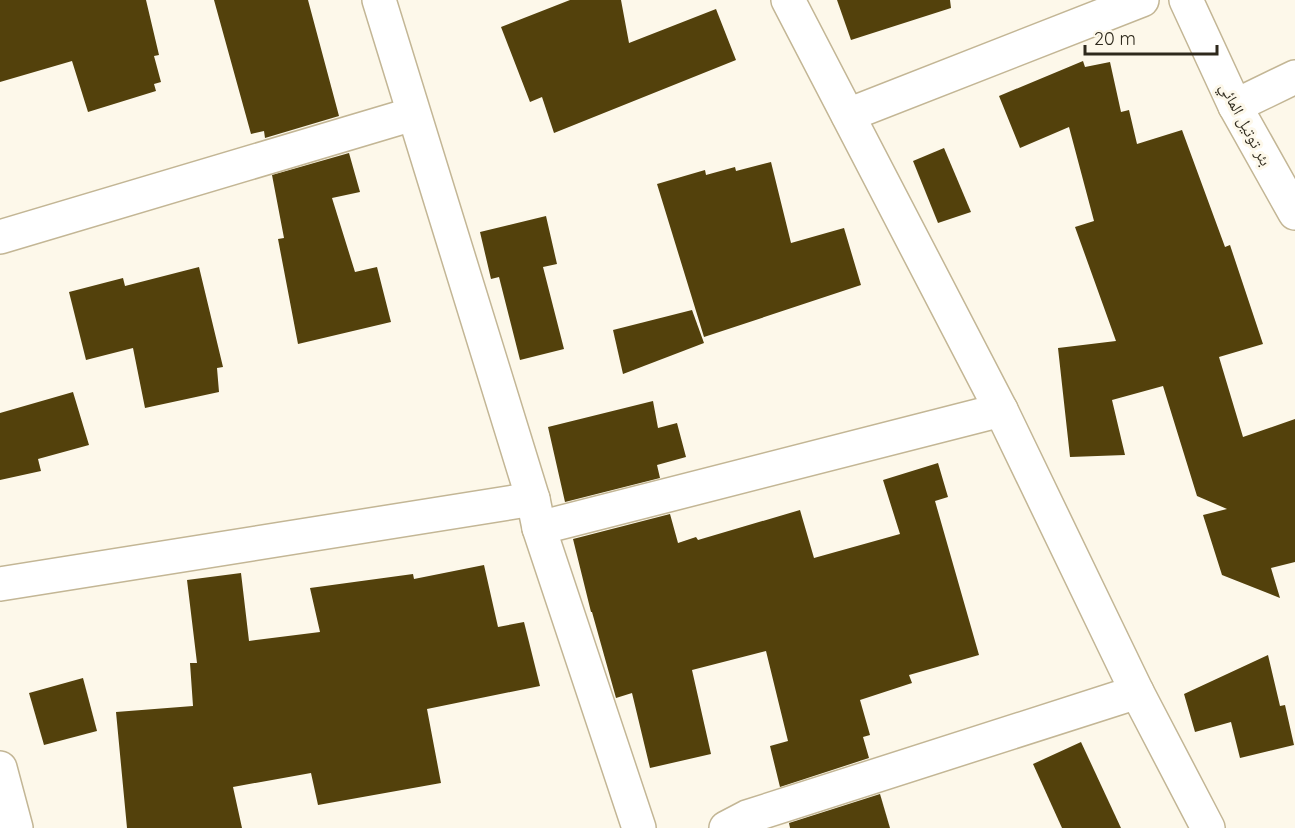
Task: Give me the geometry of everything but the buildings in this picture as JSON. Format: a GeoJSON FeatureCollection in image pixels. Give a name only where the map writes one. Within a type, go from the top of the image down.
{"type":"FeatureCollection","features":[{"type":"Feature","properties":{"kind":"street"},"geometry":{"type":"LineString","coordinates":[[379,0],[536,513],[639,828]]}},
{"type":"Feature","properties":{"kind":"street"},"geometry":{"type":"LineString","coordinates":[[788,0],[1001,410],[1137,692],[1208,828]]}},
{"type":"Feature","properties":{"kind":"street"},"geometry":{"type":"LineString","coordinates":[[848,115],[1142,0]]}},
{"type":"Feature","properties":{"kind":"street","name":"بئر توتيل المائي"},"geometry":{"type":"LineString","coordinates":[[1186,0],[1235,106],[1295,213]]}},
{"type":"Feature","properties":{"kind":"street"},"geometry":{"type":"LineString","coordinates":[[1235,106],[1295,77]]}},
{"type":"Feature","properties":{"kind":"street"},"geometry":{"type":"LineString","coordinates":[[0,237],[413,114]]}},
{"type":"Feature","properties":{"kind":"street"},"geometry":{"type":"LineString","coordinates":[[0,585],[536,513],[1001,410]]}},
{"type":"Feature","properties":{"kind":"street"},"geometry":{"type":"LineString","coordinates":[[741,824],[1137,692]]}},
{"type":"Feature","properties":{"kind":"street"},"geometry":{"type":"LineString","coordinates":[[0,768],[16,828]]}}]}
